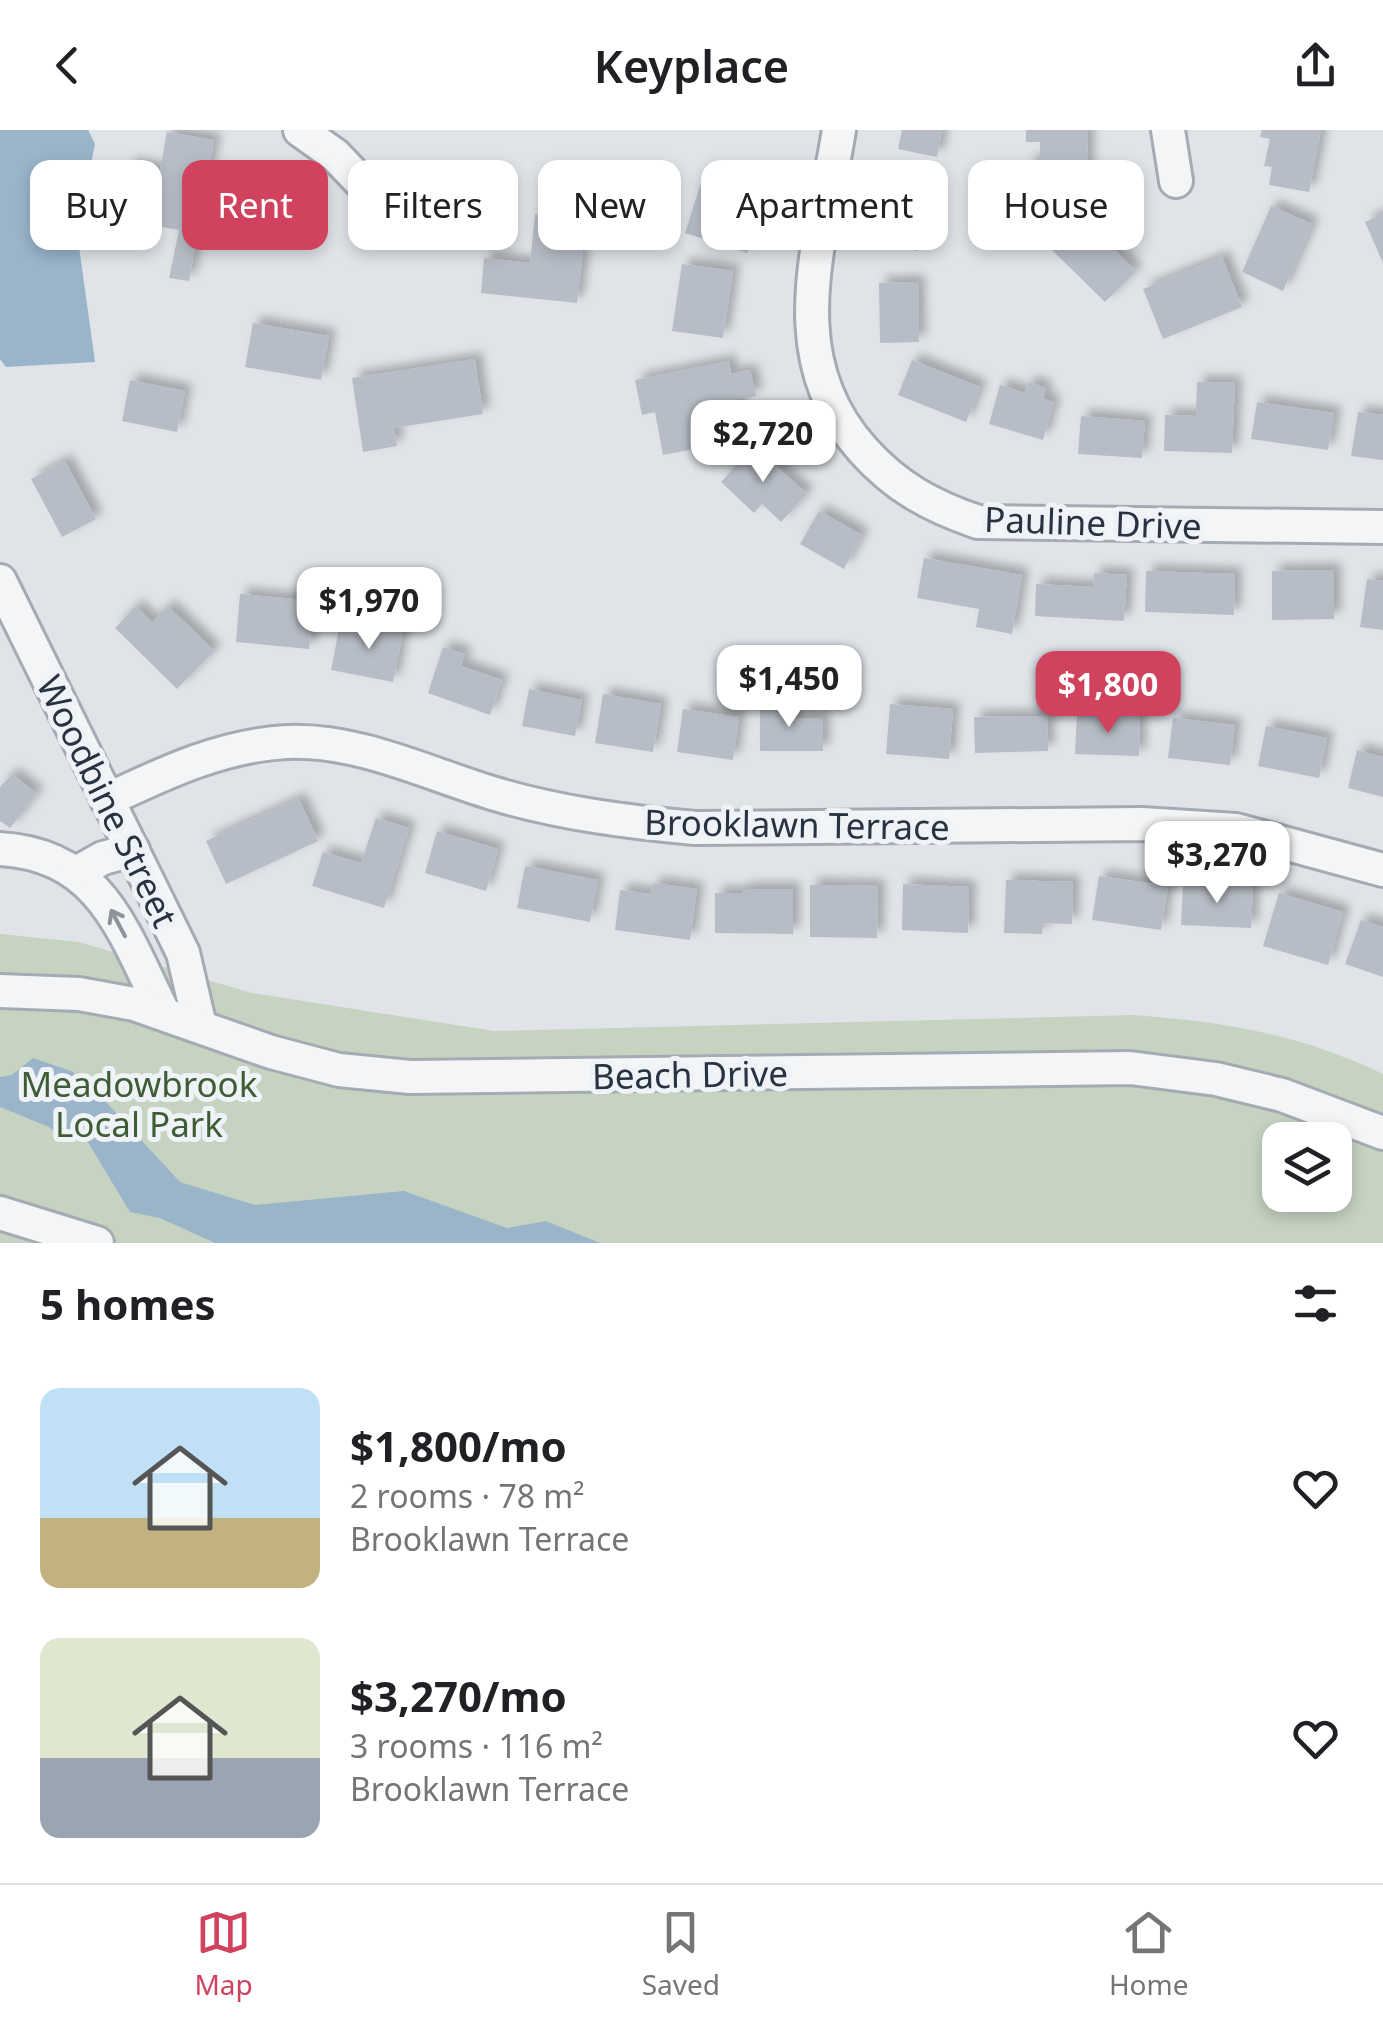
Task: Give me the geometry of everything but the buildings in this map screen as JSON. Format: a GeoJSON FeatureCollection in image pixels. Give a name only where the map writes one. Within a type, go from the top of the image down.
{"type":"FeatureCollection","features":[{"type":"Feature","properties":{"kind":"street"},"geometry":{"type":"LineString","coordinates":[[300,130],[348,169]]}},
{"type":"Feature","properties":{"kind":"street","name":"Pauline Drive"},"geometry":{"type":"LineString","coordinates":[[839,130],[810,312],[813,350],[824,396],[839,424],[890,480],[942,510],[978,522],[1383,527]]}},
{"type":"Feature","properties":{"kind":"street"},"geometry":{"type":"LineString","coordinates":[[1168,130],[1176,181]]}},
{"type":"Feature","properties":{"kind":"street","name":"Woodbine Street"},"geometry":{"type":"LineString","coordinates":[[0,581],[190,972],[200,1026]]}},
{"type":"Feature","properties":{"kind":"street","name":"Brooklawn Terrace"},"geometry":{"type":"LineString","coordinates":[[107,800],[218,753],[284,742],[322,742],[371,753],[496,794],[620,821],[694,828],[1142,824],[1236,830],[1383,870]]}},
{"type":"Feature","properties":{"kind":"street"},"geometry":{"type":"LineString","coordinates":[[0,849],[28,851],[78,872],[105,900],[162,1010]]}},
{"type":"Feature","properties":{"kind":"street"},"geometry":{"type":"LineString","coordinates":[[78,872],[103,858],[133,850]]}},
{"type":"Feature","properties":{"kind":"street","name":"Beach Drive"},"geometry":{"type":"LineString","coordinates":[[0,991],[79,994],[162,1010],[271,1052],[339,1070],[410,1077],[1130,1068],[1216,1079],[1282,1095],[1383,1132]]}},
{"type":"Feature","properties":{"kind":"street"},"geometry":{"type":"LineString","coordinates":[[0,1213],[97,1243]]}},
{"type":"Feature","properties":{"kind":"green space","name":"Meadowbrook Local Park"},"geometry":{"type":"Polygon","coordinates":[[[0,934],[79,942],[252,993],[494,1031],[1134,1015],[1262,1032],[1322,1049],[1383,1074],[1383,1243],[0,1243],[0,934]]]}},
{"type":"Feature","properties":{"kind":"water"},"geometry":{"type":"Polygon","coordinates":[[[0,130],[88,130],[95,144],[92,160],[30,160],[30,250],[79,250],[95,362],[6,367],[0,359],[0,130]]]}},
{"type":"Feature","properties":{"kind":"water"},"geometry":{"type":"Polygon","coordinates":[[[33,1058],[74,1072],[74,1080],[92,1087],[180,1182],[255,1205],[404,1191],[507,1228],[546,1221],[600,1243],[215,1243],[160,1218],[130,1212],[86,1139],[66,1142],[49,1127],[0,1107],[0,1077],[12,1075],[33,1058]]]}}]}
